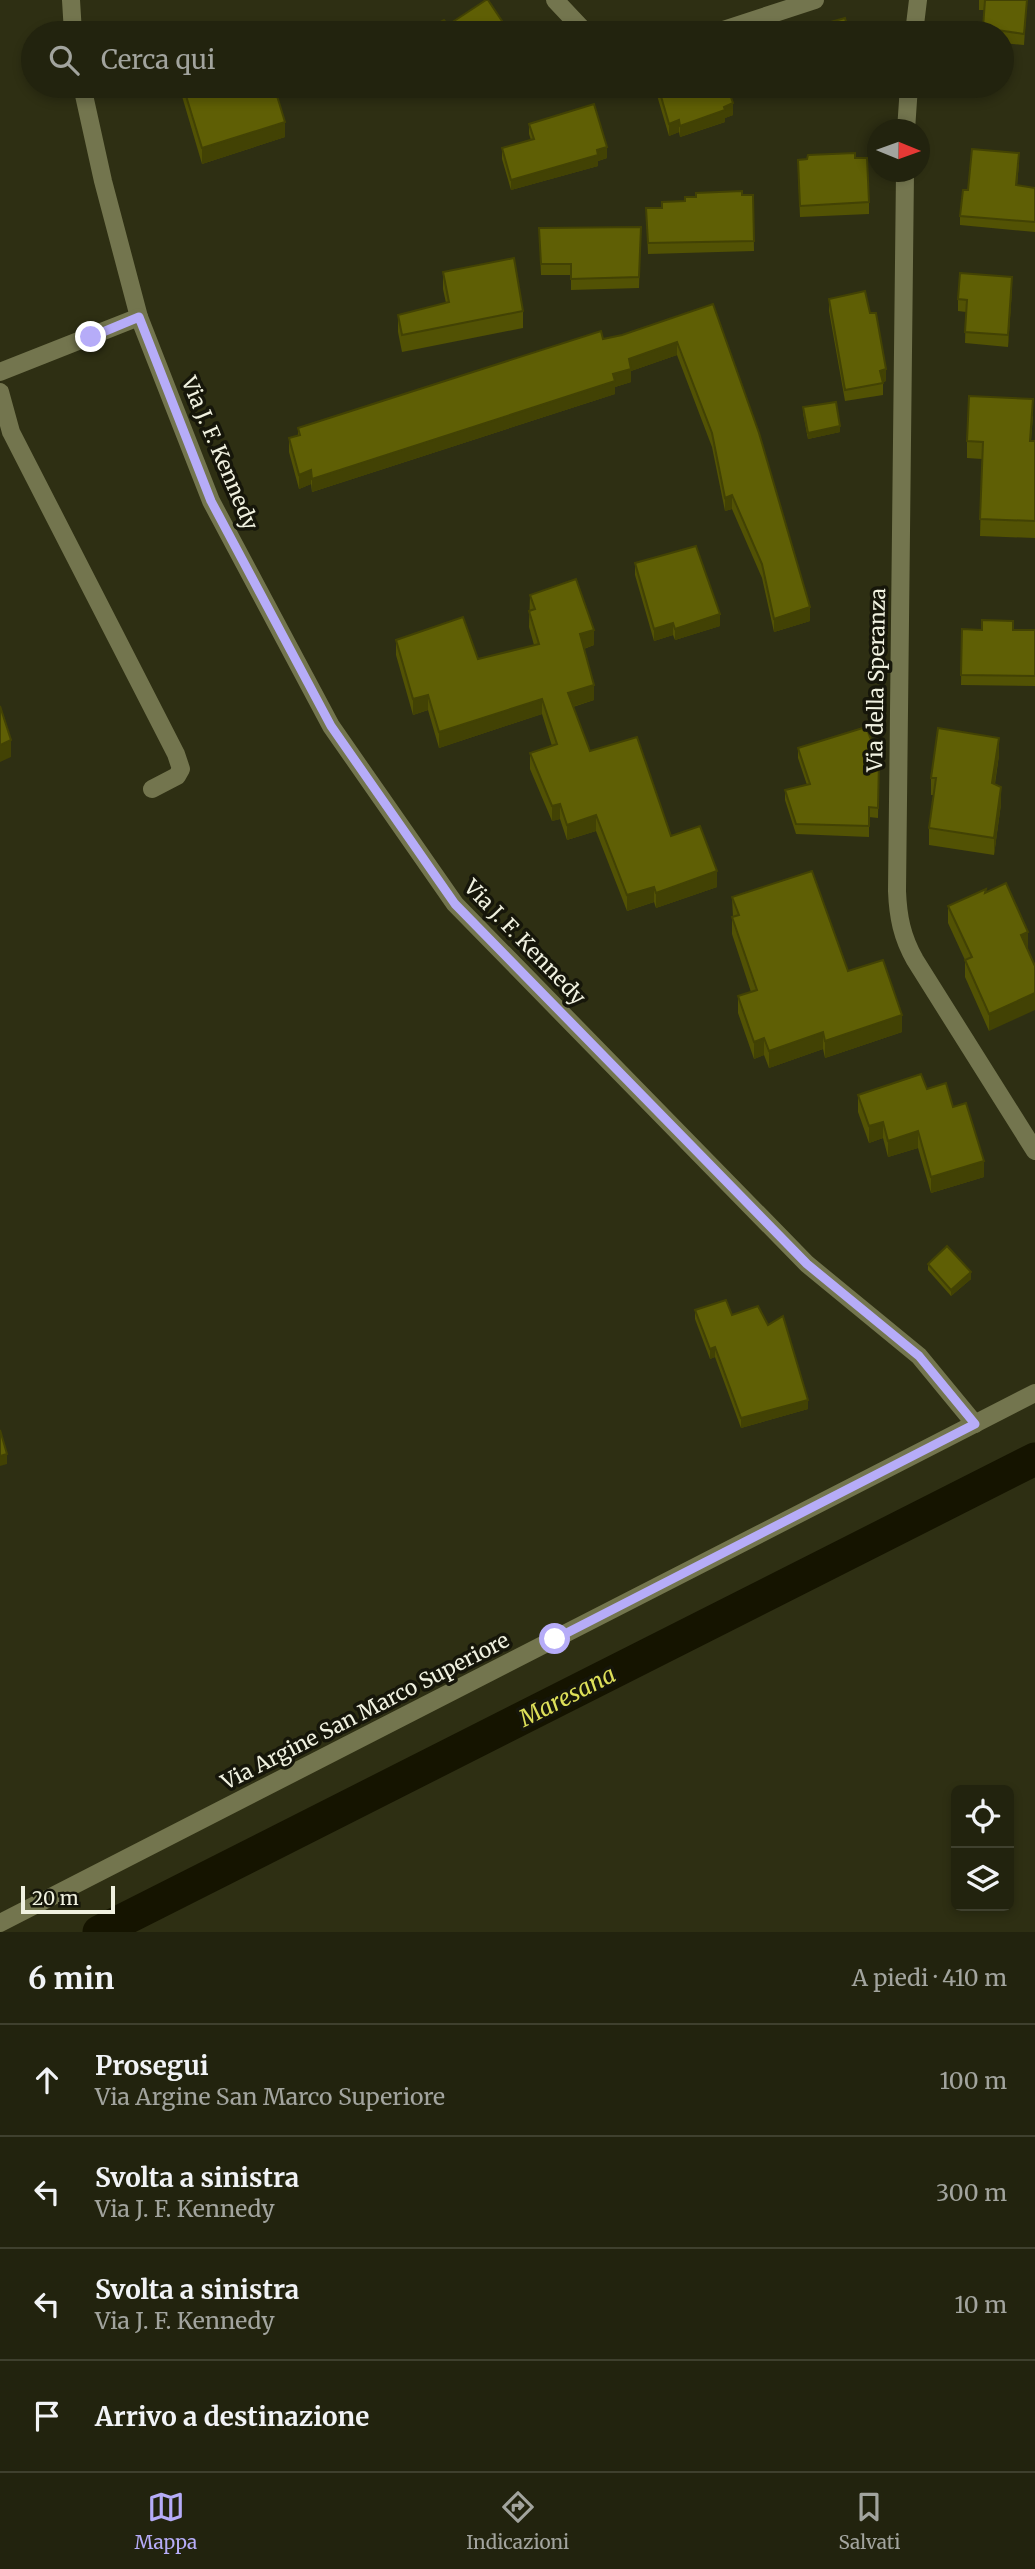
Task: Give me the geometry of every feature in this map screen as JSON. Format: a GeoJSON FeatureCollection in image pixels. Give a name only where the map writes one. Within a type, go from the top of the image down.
{"type":"FeatureCollection","features":[{"type":"Feature","properties":{"kind":"street"},"geometry":{"type":"LineString","coordinates":[[71,0],[72,21]]}},
{"type":"Feature","properties":{"kind":"street"},"geometry":{"type":"LineString","coordinates":[[555,0],[575,21]]}},
{"type":"Feature","properties":{"kind":"street"},"geometry":{"type":"LineString","coordinates":[[751,21],[815,0]]}},
{"type":"Feature","properties":{"kind":"street"},"geometry":{"type":"LineString","coordinates":[[915,21],[918,0]]}},
{"type":"Feature","properties":{"kind":"street","name":"Via J. F. Kennedy"},"geometry":{"type":"LineString","coordinates":[[85,98],[103,181],[139,317],[211,501],[331,726],[455,904],[807,1264],[919,1356],[975,1424]]}},
{"type":"Feature","properties":{"kind":"street"},"geometry":{"type":"LineString","coordinates":[[907,119],[908,98]]}},
{"type":"Feature","properties":{"kind":"street","name":"Via della Speranza"},"geometry":{"type":"LineString","coordinates":[[905,182],[898,918],[905,942],[915,960],[1035,1151]]}},
{"type":"Feature","properties":{"kind":"street"},"geometry":{"type":"LineString","coordinates":[[0,372],[139,317]]}},
{"type":"Feature","properties":{"kind":"street"},"geometry":{"type":"LineString","coordinates":[[0,392],[16,443],[176,754],[181,769],[177,776],[152,789]]}},
{"type":"Feature","properties":{"kind":"street","name":"Via Argine San Marco Superiore"},"geometry":{"type":"LineString","coordinates":[[0,1923],[1035,1393]]}},
{"type":"Feature","properties":{"kind":"building"},"geometry":{"type":"Polygon","coordinates":[[[488,0],[502,21],[454,21],[488,0]]]}},
{"type":"Feature","properties":{"kind":"building"},"geometry":{"type":"Polygon","coordinates":[[[985,0],[1027,0],[1024,34],[1014,33],[1014,21],[984,21],[985,0]]]}},
{"type":"Feature","properties":{"kind":"building"},"geometry":{"type":"Polygon","coordinates":[[[187,98],[278,98],[285,122],[202,148],[187,98]]]}},
{"type":"Feature","properties":{"kind":"building"},"geometry":{"type":"Polygon","coordinates":[[[661,98],[731,98],[733,103],[724,107],[725,110],[680,126],[679,120],[669,124],[661,98]]]}},
{"type":"Feature","properties":{"kind":"building"},"geometry":{"type":"Polygon","coordinates":[[[594,104],[607,147],[597,150],[598,155],[511,180],[502,148],[534,139],[529,124],[594,104]]]}},
{"type":"Feature","properties":{"kind":"building"},"geometry":{"type":"Polygon","coordinates":[[[972,149],[1019,153],[1016,185],[1035,188],[1035,222],[960,216],[963,190],[968,190],[972,149]]]}},
{"type":"Feature","properties":{"kind":"building"},"geometry":{"type":"Polygon","coordinates":[[[855,153],[855,158],[867,158],[869,202],[800,206],[798,160],[807,159],[808,155],[855,153]]]}},
{"type":"Feature","properties":{"kind":"building"},"geometry":{"type":"Polygon","coordinates":[[[742,191],[742,195],[753,195],[754,241],[648,243],[646,208],[662,208],[662,202],[685,201],[685,197],[696,197],[696,193],[742,191]]]}},
{"type":"Feature","properties":{"kind":"building"},"geometry":{"type":"Polygon","coordinates":[[[641,227],[639,277],[571,279],[571,264],[541,264],[539,228],[641,227]]]}},
{"type":"Feature","properties":{"kind":"building"},"geometry":{"type":"Polygon","coordinates":[[[514,258],[523,311],[402,335],[398,315],[449,302],[443,272],[514,258]]]}},
{"type":"Feature","properties":{"kind":"building"},"geometry":{"type":"Polygon","coordinates":[[[960,273],[1012,277],[1008,335],[965,332],[967,300],[958,299],[960,273]]]}},
{"type":"Feature","properties":{"kind":"building"},"geometry":{"type":"Polygon","coordinates":[[[865,291],[870,313],[876,313],[886,369],[880,371],[883,383],[845,390],[829,299],[865,291]]]}},
{"type":"Feature","properties":{"kind":"building"},"geometry":{"type":"Polygon","coordinates":[[[713,304],[759,433],[810,607],[774,619],[762,564],[732,495],[725,498],[712,433],[677,342],[629,359],[631,369],[613,374],[615,381],[312,479],[311,470],[299,475],[289,438],[300,435],[298,428],[601,331],[603,339],[622,335],[713,304]]]}},
{"type":"Feature","properties":{"kind":"building"},"geometry":{"type":"Polygon","coordinates":[[[969,396],[1033,399],[1030,441],[1035,441],[1035,521],[980,519],[983,442],[967,441],[969,396]]]}},
{"type":"Feature","properties":{"kind":"building"},"geometry":{"type":"Polygon","coordinates":[[[836,402],[840,426],[808,433],[803,407],[836,402]]]}},
{"type":"Feature","properties":{"kind":"building"},"geometry":{"type":"Polygon","coordinates":[[[696,546],[720,614],[675,629],[673,623],[654,629],[635,563],[696,546]]]}},
{"type":"Feature","properties":{"kind":"building"},"geometry":{"type":"Polygon","coordinates":[[[576,579],[594,630],[580,634],[594,685],[568,693],[590,751],[637,737],[671,836],[700,826],[717,871],[656,893],[654,887],[627,895],[596,815],[567,825],[560,804],[552,806],[530,753],[557,744],[542,699],[439,732],[428,695],[413,699],[396,640],[463,617],[478,659],[539,644],[529,611],[535,609],[530,595],[576,579]]]}},
{"type":"Feature","properties":{"kind":"building"},"geometry":{"type":"Polygon","coordinates":[[[982,620],[1013,621],[1013,630],[1035,630],[1035,676],[961,675],[962,629],[982,630],[982,620]]]}},
{"type":"Feature","properties":{"kind":"building"},"geometry":{"type":"Polygon","coordinates":[[[0,706],[11,740],[0,745],[0,706]]]}},
{"type":"Feature","properties":{"kind":"building"},"geometry":{"type":"Polygon","coordinates":[[[866,727],[879,760],[878,808],[869,807],[869,826],[796,824],[785,790],[810,784],[798,748],[866,727]]]}},
{"type":"Feature","properties":{"kind":"building"},"geometry":{"type":"Polygon","coordinates":[[[938,728],[999,738],[992,783],[1001,787],[994,838],[929,828],[936,778],[931,778],[938,728]]]}},
{"type":"Feature","properties":{"kind":"building"},"geometry":{"type":"Polygon","coordinates":[[[812,871],[848,971],[883,960],[902,1015],[825,1041],[823,1032],[769,1051],[764,1038],[754,1042],[738,996],[757,990],[732,917],[739,915],[732,897],[812,871]]]}},
{"type":"Feature","properties":{"kind":"building"},"geometry":{"type":"Polygon","coordinates":[[[1006,883],[1028,932],[1021,935],[1035,966],[1035,993],[989,1014],[965,960],[972,957],[948,906],[1006,883]]]}},
{"type":"Feature","properties":{"kind":"building"},"geometry":{"type":"Polygon","coordinates":[[[921,1074],[927,1089],[946,1083],[953,1107],[966,1103],[984,1161],[931,1177],[918,1131],[888,1141],[883,1122],[869,1126],[858,1095],[921,1074]]]}},
{"type":"Feature","properties":{"kind":"building"},"geometry":{"type":"Polygon","coordinates":[[[947,1246],[971,1272],[951,1290],[928,1264],[947,1246]]]}},
{"type":"Feature","properties":{"kind":"building"},"geometry":{"type":"Polygon","coordinates":[[[726,1300],[732,1315],[758,1306],[768,1325],[783,1316],[808,1400],[741,1418],[715,1347],[710,1349],[695,1310],[726,1300]]]}},
{"type":"Feature","properties":{"kind":"building"},"geometry":{"type":"Polygon","coordinates":[[[0,1430],[7,1454],[0,1456],[0,1430]]]}},
{"type":"Feature","properties":{"kind":"waterway","name":"Maresana"},"geometry":{"type":"LineString","coordinates":[[99,1932],[1035,1459]]}},
{"type":"Feature","properties":{"kind":"route"},"geometry":{"type":"LineString","coordinates":[[91,337],[139,317],[211,501],[331,726],[455,904],[807,1264],[919,1356],[975,1424],[555,1639]]}}]}
